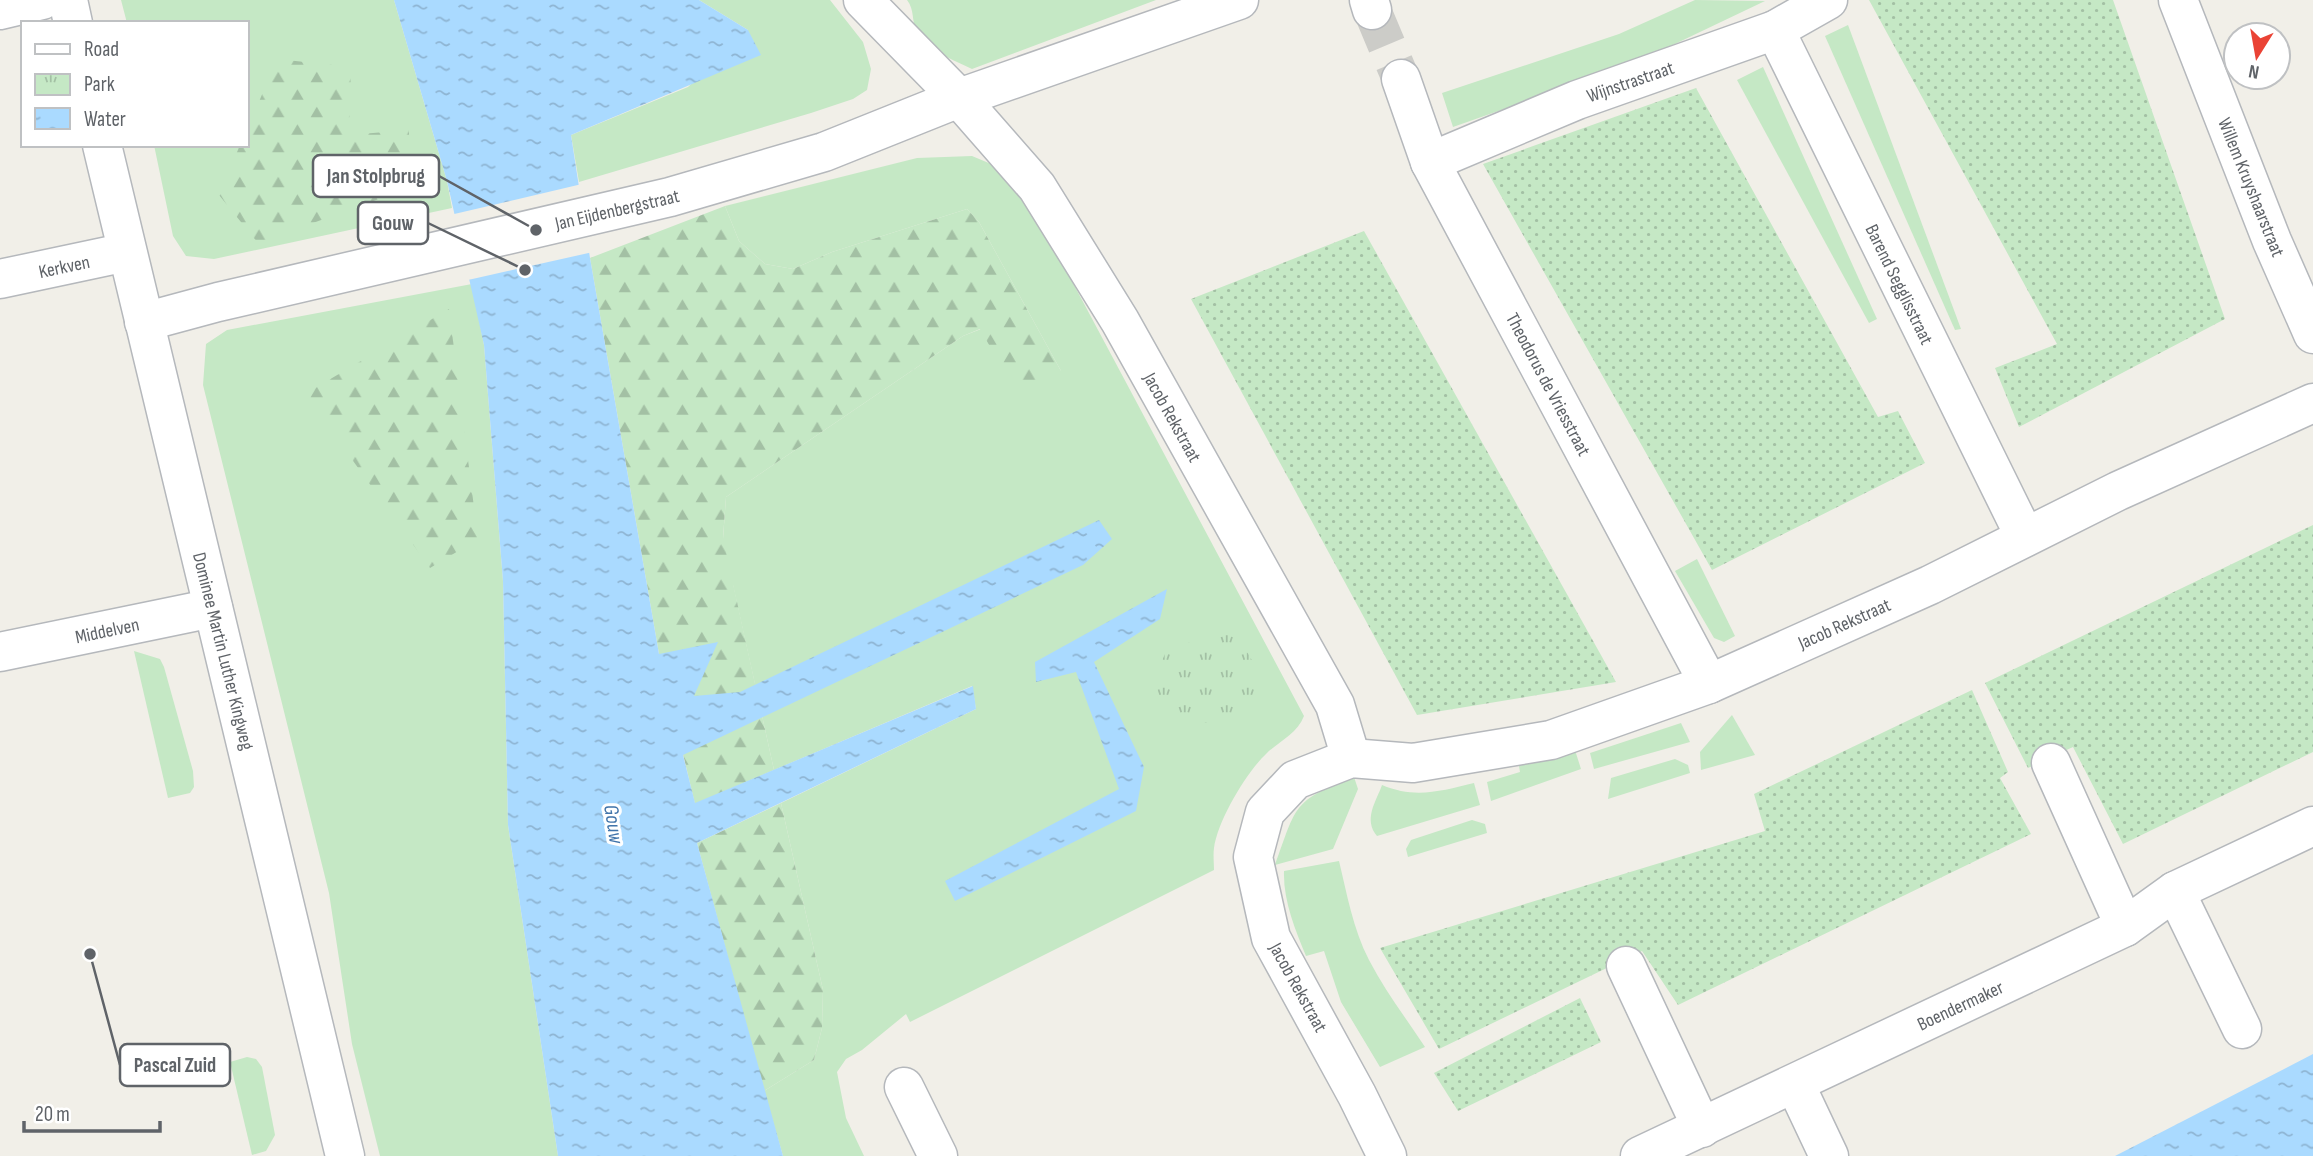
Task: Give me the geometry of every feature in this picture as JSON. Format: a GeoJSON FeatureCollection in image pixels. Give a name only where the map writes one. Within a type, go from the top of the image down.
{"type":"FeatureCollection","features":[{"type":"Feature","properties":{"kind":"street"},"geometry":{"type":"LineString","coordinates":[[0,10],[42,0]]}},
{"type":"Feature","properties":{"kind":"street"},"geometry":{"type":"LineString","coordinates":[[68,0],[73,21]]}},
{"type":"Feature","properties":{"kind":"street"},"geometry":{"type":"LineString","coordinates":[[863,0],[959,98]]}},
{"type":"Feature","properties":{"kind":"street","name":"Jan Eijdenbergstraat"},"geometry":{"type":"LineString","coordinates":[[144,322],[670,197],[824,152],[959,98],[1239,0]]}},
{"type":"Feature","properties":{"kind":"street","name":"Wijnstrastraat"},"geometry":{"type":"LineString","coordinates":[[1430,162],[1577,100],[1775,30],[1828,0]]}},
{"type":"Feature","properties":{"kind":"street","name":"Willem Kruyshaarstraat"},"geometry":{"type":"LineString","coordinates":[[2178,0],[2272,242],[2313,334]]}},
{"type":"Feature","properties":{"kind":"street","name":"Barend Segglisstraat"},"geometry":{"type":"LineString","coordinates":[[1775,30],[2025,537]]}},
{"type":"Feature","properties":{"kind":"street","name":"Theodorus de Vriesstraat"},"geometry":{"type":"LineString","coordinates":[[1401,79],[1430,162],[1709,684]]}},
{"type":"Feature","properties":{"kind":"street","name":"Jacob Rekstraat"},"geometry":{"type":"LineString","coordinates":[[959,98],[1037,187],[1120,321],[1335,705],[1351,758]]}},
{"type":"Feature","properties":{"kind":"street","name":"Dominee Martin Luther Kingweg"},"geometry":{"type":"LineString","coordinates":[[102,147],[345,1156]]}},
{"type":"Feature","properties":{"kind":"street","name":"Kerkven"},"geometry":{"type":"LineString","coordinates":[[0,279],[127,252]]}},
{"type":"Feature","properties":{"kind":"street","name":"Jacob Rekstraat"},"geometry":{"type":"LineString","coordinates":[[1387,1156],[1357,1095],[1271,938],[1253,857],[1265,812],[1295,780],[1351,758],[1413,763],[1540,742],[1709,684],[1930,584],[2118,491],[2313,403]]}},
{"type":"Feature","properties":{"kind":"street","name":"Middelven"},"geometry":{"type":"LineString","coordinates":[[0,652],[213,608]]}},
{"type":"Feature","properties":{"kind":"street"},"geometry":{"type":"LineString","coordinates":[[2051,763],[2125,927]]}},
{"type":"Feature","properties":{"kind":"street","name":"Boendermaker"},"geometry":{"type":"LineString","coordinates":[[1640,1156],[2125,927],[2175,891],[2313,826]]}},
{"type":"Feature","properties":{"kind":"street"},"geometry":{"type":"LineString","coordinates":[[2175,891],[2242,1029]]}},
{"type":"Feature","properties":{"kind":"street"},"geometry":{"type":"LineString","coordinates":[[1626,966],[1702,1128]]}},
{"type":"Feature","properties":{"kind":"street"},"geometry":{"type":"LineString","coordinates":[[1795,1084],[1829,1156]]}},
{"type":"Feature","properties":{"kind":"street"},"geometry":{"type":"LineString","coordinates":[[904,1087],[938,1156]]}},
{"type":"Feature","properties":{"kind":"green space"},"geometry":{"type":"Polygon","coordinates":[[[121,0],[394,0],[447,181],[452,208],[214,259],[186,256],[173,236],[154,147],[248,147],[248,21],[126,21],[121,0]]]}},
{"type":"Feature","properties":{"kind":"green space"},"geometry":{"type":"Polygon","coordinates":[[[699,0],[830,0],[863,42],[871,69],[867,90],[853,99],[811,113],[579,182],[571,135],[688,87],[748,30],[699,0]]]}},
{"type":"Feature","properties":{"kind":"green space"},"geometry":{"type":"Polygon","coordinates":[[[907,0],[1156,0],[972,69],[942,54],[922,38],[915,27],[907,0]]]}},
{"type":"Feature","properties":{"kind":"green space"},"geometry":{"type":"Polygon","coordinates":[[[1695,0],[1765,1],[1635,63],[1453,127],[1442,93],[1619,34],[1695,0]]]}},
{"type":"Feature","properties":{"kind":"green space"},"geometry":{"type":"Polygon","coordinates":[[[1869,0],[2113,0],[2225,319],[2019,427],[1995,368],[2057,344],[1869,0]]]}},
{"type":"Feature","properties":{"kind":"green space"},"geometry":{"type":"Polygon","coordinates":[[[1848,25],[1961,329],[1955,330],[1825,36],[1848,25]]]}},
{"type":"Feature","properties":{"kind":"green space"},"geometry":{"type":"Polygon","coordinates":[[[277,59],[351,67],[349,135],[409,130],[409,188],[258,243],[219,195],[239,147],[248,147],[248,128],[277,59]]]}},
{"type":"Feature","properties":{"kind":"green space"},"geometry":{"type":"Polygon","coordinates":[[[1763,67],[1877,319],[1869,323],[1737,80],[1763,67]]]}},
{"type":"Feature","properties":{"kind":"green space"},"geometry":{"type":"Polygon","coordinates":[[[1696,88],[1878,417],[1898,411],[1925,463],[1712,570],[1483,164],[1696,88]]]}},
{"type":"Feature","properties":{"kind":"green space"},"geometry":{"type":"Polygon","coordinates":[[[972,156],[1003,169],[1026,195],[1304,716],[1292,733],[1258,762],[1234,798],[1217,837],[1214,870],[910,1022],[906,1014],[862,1050],[846,1059],[837,1072],[846,1118],[864,1156],[783,1156],[764,1091],[814,1060],[822,1028],[823,990],[781,803],[976,709],[972,686],[774,770],[733,585],[714,544],[723,539],[726,497],[963,336],[981,329],[1061,371],[979,222],[967,209],[832,252],[793,269],[765,264],[739,241],[725,206],[917,158],[972,156]]]}},
{"type":"Feature","properties":{"kind":"green space"},"geometry":{"type":"Polygon","coordinates":[[[725,206],[739,241],[765,264],[793,269],[832,252],[967,209],[979,222],[1061,371],[1016,392],[980,329],[963,336],[726,497],[723,538],[774,770],[695,804],[659,654],[590,258],[725,206]]]}},
{"type":"Feature","properties":{"kind":"green space"},"geometry":{"type":"Polygon","coordinates":[[[1364,231],[1616,682],[1417,715],[1191,299],[1364,231]]]}},
{"type":"Feature","properties":{"kind":"green space"},"geometry":{"type":"Polygon","coordinates":[[[472,284],[484,345],[503,581],[508,825],[558,1156],[380,1156],[352,1044],[329,893],[203,385],[206,344],[227,330],[472,284]]]}},
{"type":"Feature","properties":{"kind":"green space"},"geometry":{"type":"Polygon","coordinates":[[[449,309],[478,539],[430,568],[305,394],[449,309]]]}},
{"type":"Feature","properties":{"kind":"green space"},"geometry":{"type":"Polygon","coordinates":[[[2313,525],[2313,752],[2123,844],[2073,747],[2028,768],[1985,683],[2313,525]]]}},
{"type":"Feature","properties":{"kind":"green space"},"geometry":{"type":"Polygon","coordinates":[[[1697,559],[1735,636],[1724,642],[1714,638],[1675,571],[1697,559]]]}},
{"type":"Feature","properties":{"kind":"green space"},"geometry":{"type":"Polygon","coordinates":[[[1219,627],[1236,636],[1253,663],[1258,683],[1253,701],[1240,717],[1230,724],[1193,722],[1170,715],[1159,698],[1158,676],[1170,646],[1186,644],[1219,627]]]}},
{"type":"Feature","properties":{"kind":"green space"},"geometry":{"type":"Polygon","coordinates":[[[134,651],[160,659],[164,667],[193,771],[194,787],[190,793],[168,798],[134,651]]]}},
{"type":"Feature","properties":{"kind":"green space"},"geometry":{"type":"Polygon","coordinates":[[[1972,690],[2008,772],[2000,778],[2031,834],[1678,1005],[1642,951],[1439,1049],[1380,948],[1765,831],[1754,794],[1972,690]]]}},
{"type":"Feature","properties":{"kind":"green space"},"geometry":{"type":"Polygon","coordinates":[[[1732,715],[1755,755],[1701,770],[1700,752],[1732,715]]]}},
{"type":"Feature","properties":{"kind":"green space"},"geometry":{"type":"Polygon","coordinates":[[[1681,723],[1690,742],[1594,769],[1590,753],[1681,723]]]}},
{"type":"Feature","properties":{"kind":"green space"},"geometry":{"type":"Polygon","coordinates":[[[1574,747],[1581,769],[1491,801],[1487,782],[1520,772],[1518,760],[1574,747]]]}},
{"type":"Feature","properties":{"kind":"green space"},"geometry":{"type":"Polygon","coordinates":[[[1675,759],[1688,765],[1690,773],[1608,799],[1611,778],[1675,759]]]}},
{"type":"Feature","properties":{"kind":"green space"},"geometry":{"type":"Polygon","coordinates":[[[1354,777],[1358,789],[1333,849],[1275,865],[1293,817],[1300,808],[1319,792],[1354,777]]]}},
{"type":"Feature","properties":{"kind":"green space"},"geometry":{"type":"Polygon","coordinates":[[[1474,783],[1480,805],[1377,836],[1373,830],[1372,810],[1382,785],[1417,793],[1474,783]]]}},
{"type":"Feature","properties":{"kind":"green space"},"geometry":{"type":"Polygon","coordinates":[[[781,803],[823,990],[822,1028],[814,1060],[764,1091],[697,843],[781,803]]]}},
{"type":"Feature","properties":{"kind":"green space"},"geometry":{"type":"Polygon","coordinates":[[[1472,820],[1485,824],[1487,833],[1408,857],[1406,849],[1411,840],[1472,820]]]}},
{"type":"Feature","properties":{"kind":"green space"},"geometry":{"type":"Polygon","coordinates":[[[1339,861],[1363,948],[1382,983],[1425,1047],[1380,1067],[1341,1002],[1324,951],[1306,956],[1285,893],[1284,871],[1339,861]]]}},
{"type":"Feature","properties":{"kind":"green space"},"geometry":{"type":"Polygon","coordinates":[[[1580,998],[1601,1042],[1458,1111],[1434,1073],[1580,998]]]}},
{"type":"Feature","properties":{"kind":"green space"},"geometry":{"type":"Polygon","coordinates":[[[247,1057],[256,1059],[262,1067],[275,1135],[266,1151],[252,1155],[230,1062],[247,1057]]]}},
{"type":"Feature","properties":{"kind":"water"},"geometry":{"type":"Polygon","coordinates":[[[394,0],[699,0],[748,30],[761,55],[571,135],[659,654],[718,642],[694,696],[740,692],[1099,520],[1112,539],[1083,565],[683,755],[695,803],[973,686],[976,709],[697,843],[783,1156],[558,1156],[508,825],[503,581],[484,345],[447,181],[394,0]]]}},
{"type":"Feature","properties":{"kind":"water"},"geometry":{"type":"Polygon","coordinates":[[[1167,589],[1160,619],[1094,662],[1144,767],[1136,811],[955,901],[945,881],[1119,789],[1076,672],[1036,682],[1035,662],[1167,589]]]}},
{"type":"Feature","properties":{"kind":"water"},"geometry":{"type":"Polygon","coordinates":[[[2313,1054],[2313,1156],[2115,1156],[2313,1054]]]}},
{"type":"Feature","properties":{"kind":"pier"},"geometry":{"type":"Polygon","coordinates":[[[582,184],[593,252],[468,280],[450,215],[582,184]]]}},
{"type":"Feature","properties":{"kind":"tunnel"},"geometry":{"type":"LineString","coordinates":[[1372,10],[1401,79]]}},
{"type":"Feature","properties":{"kind":"place","name":"Jan Stolpbrug"},"geometry":{"type":"Point","coordinates":[536,230]}},
{"type":"Feature","properties":{"kind":"place","name":"Gouw"},"geometry":{"type":"Point","coordinates":[525,270]}},
{"type":"Feature","properties":{"kind":"place","name":"Pascal Zuid"},"geometry":{"type":"Point","coordinates":[90,954]}}]}
